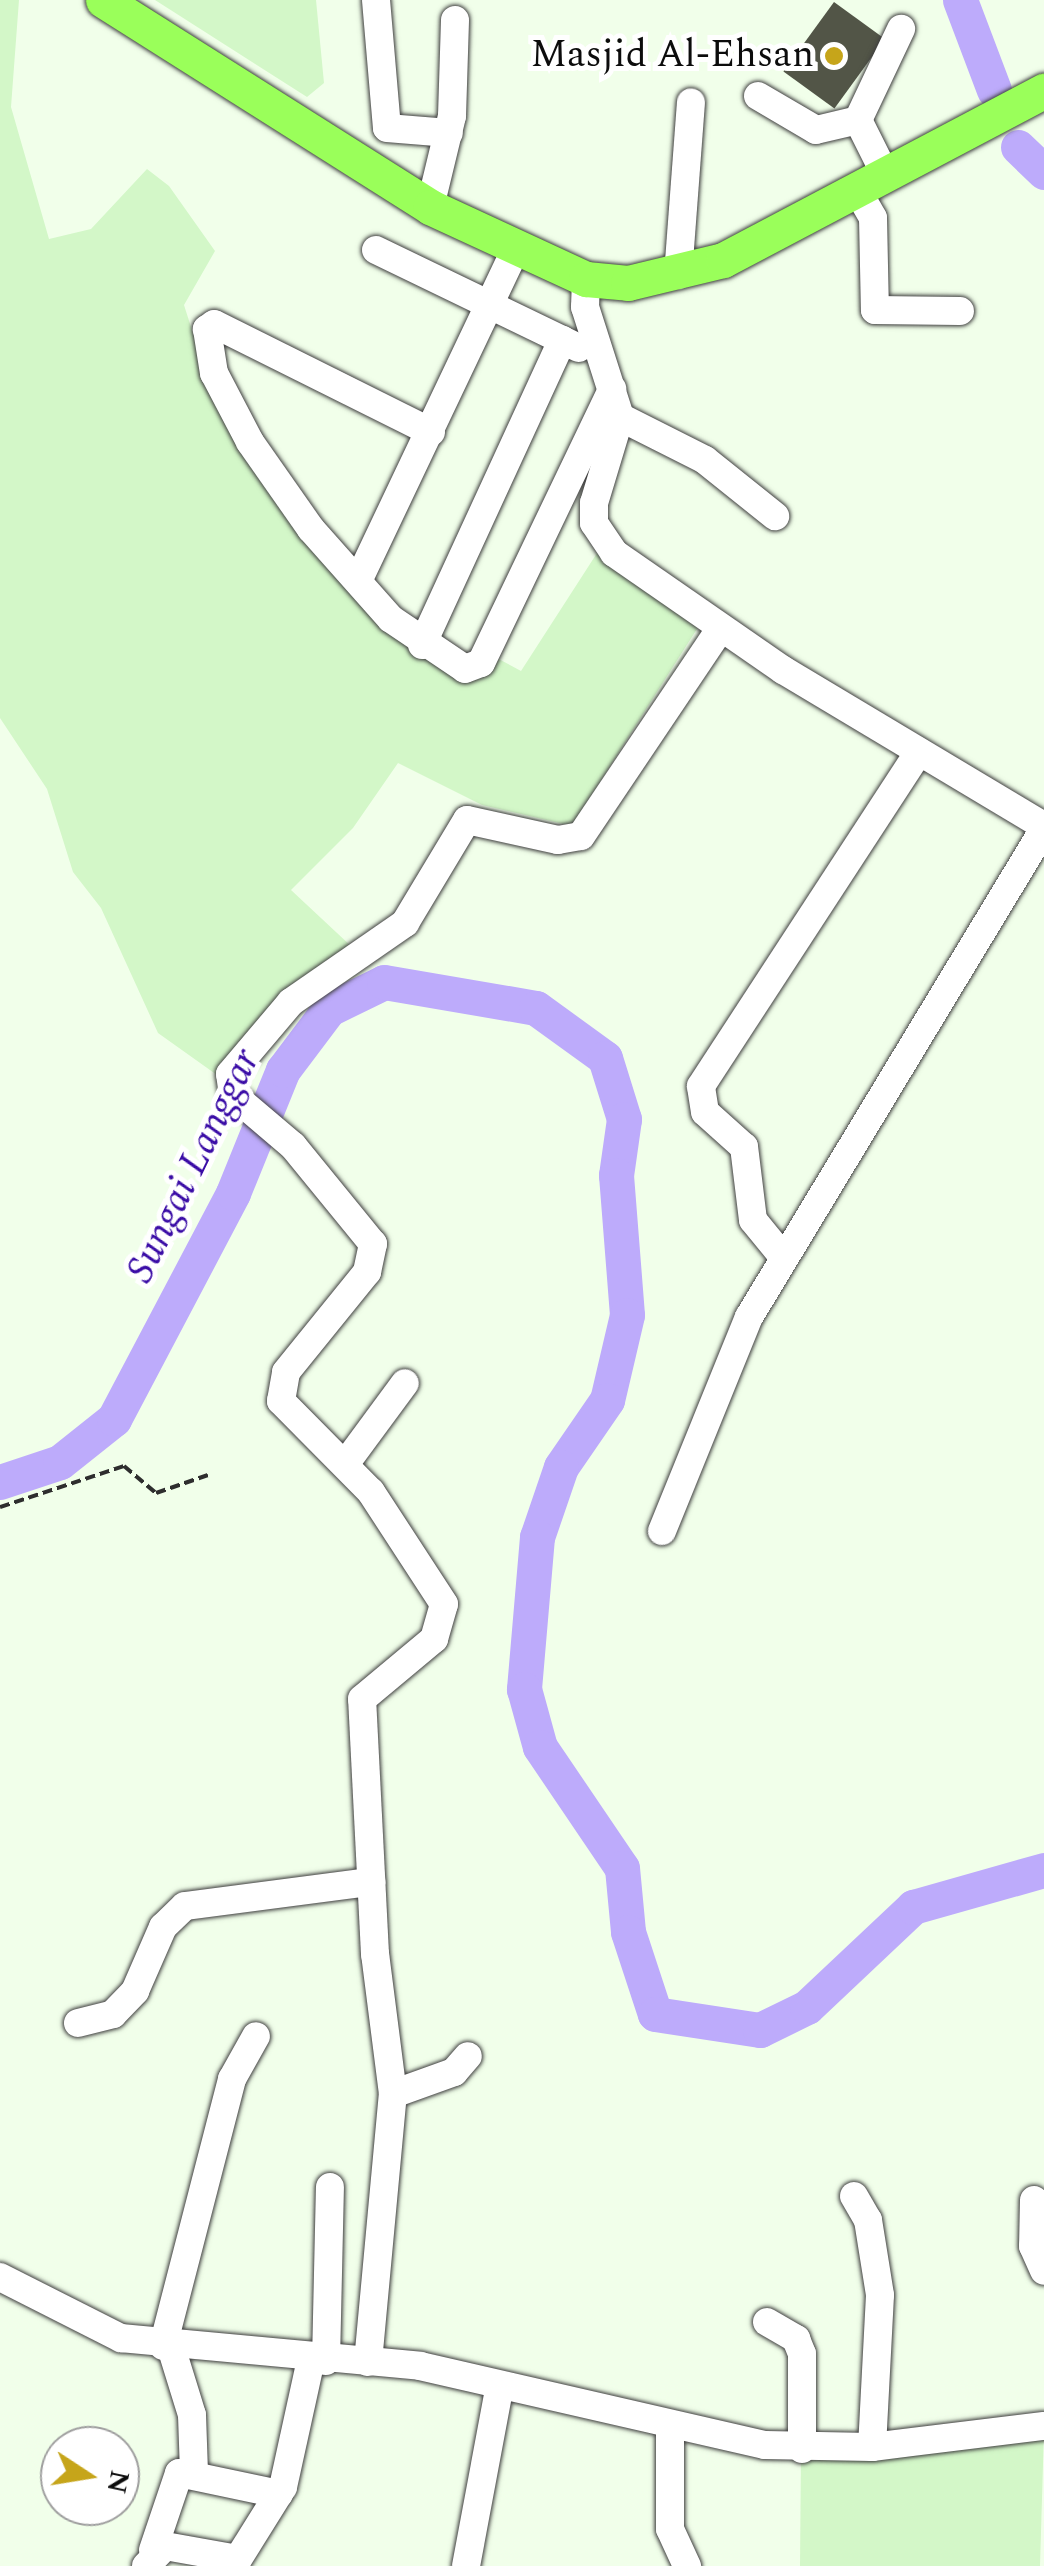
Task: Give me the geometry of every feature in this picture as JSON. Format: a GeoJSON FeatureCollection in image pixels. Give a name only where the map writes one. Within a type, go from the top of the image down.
{"type":"FeatureCollection","features":[{"type":"Feature","properties":{"kind":"main road"},"geometry":{"type":"LineString","coordinates":[[103,0],[430,207],[586,278],[678,275],[871,182],[1044,90]]}},
{"type":"Feature","properties":{"kind":"street"},"geometry":{"type":"LineString","coordinates":[[376,0],[387,128],[449,133]]}},
{"type":"Feature","properties":{"kind":"street"},"geometry":{"type":"LineString","coordinates":[[430,207],[449,133],[455,20]]}},
{"type":"Feature","properties":{"kind":"street"},"geometry":{"type":"LineString","coordinates":[[901,29],[858,120],[871,182],[875,310],[960,311]]}},
{"type":"Feature","properties":{"kind":"street"},"geometry":{"type":"LineString","coordinates":[[758,96],[816,130],[858,120]]}},
{"type":"Feature","properties":{"kind":"street"},"geometry":{"type":"LineString","coordinates":[[678,275],[691,102]]}},
{"type":"Feature","properties":{"kind":"street"},"geometry":{"type":"LineString","coordinates":[[359,578],[493,306],[516,249]]}},
{"type":"Feature","properties":{"kind":"street"},"geometry":{"type":"LineString","coordinates":[[376,250],[603,359]]}},
{"type":"Feature","properties":{"kind":"street"},"geometry":{"type":"LineString","coordinates":[[586,278],[620,417],[594,523],[614,553],[720,630],[1044,828],[784,1258],[698,1422],[662,1531]]}},
{"type":"Feature","properties":{"kind":"street"},"geometry":{"type":"LineString","coordinates":[[431,432],[214,324],[205,334],[214,372],[250,442],[359,578],[422,646],[466,669],[481,663],[612,389]]}},
{"type":"Feature","properties":{"kind":"street"},"geometry":{"type":"LineString","coordinates":[[422,646],[562,340]]}},
{"type":"Feature","properties":{"kind":"street"},"geometry":{"type":"LineString","coordinates":[[620,417],[705,460],[775,516]]}},
{"type":"Feature","properties":{"kind":"street"},"geometry":{"type":"LineString","coordinates":[[368,2362],[393,2094],[371,1882],[362,1700],[434,1639],[444,1604],[346,1462],[303,1432],[280,1390],[367,1272],[374,1244],[293,1146],[233,1095],[230,1074],[290,1002],[404,922],[467,820],[558,840],[581,836],[720,630]]}},
{"type":"Feature","properties":{"kind":"street"},"geometry":{"type":"LineString","coordinates":[[784,1258],[752,1220],[744,1147],[705,1112],[701,1086],[919,752]]}},
{"type":"Feature","properties":{"kind":"street"},"geometry":{"type":"LineString","coordinates":[[346,1462],[406,1383]]}},
{"type":"Feature","properties":{"kind":"street"},"geometry":{"type":"LineString","coordinates":[[78,2022],[114,2014],[135,1991],[164,1926],[185,1906],[371,1882]]}},
{"type":"Feature","properties":{"kind":"street"},"geometry":{"type":"LineString","coordinates":[[194,2472],[192,2415],[167,2347],[232,2079],[256,2036]]}},
{"type":"Feature","properties":{"kind":"street"},"geometry":{"type":"LineString","coordinates":[[393,2094],[454,2072],[468,2056]]}},
{"type":"Feature","properties":{"kind":"street"},"geometry":{"type":"LineString","coordinates":[[279,2494],[194,2472],[171,2480],[150,2558],[238,2559],[279,2494],[319,2360],[330,2186]]}},
{"type":"Feature","properties":{"kind":"street"},"geometry":{"type":"LineString","coordinates":[[854,2196],[868,2220],[880,2295],[872,2447]]}},
{"type":"Feature","properties":{"kind":"street"},"geometry":{"type":"LineString","coordinates":[[1034,2200],[1033,2246],[1044,2270]]}},
{"type":"Feature","properties":{"kind":"street"},"geometry":{"type":"LineString","coordinates":[[0,2277],[103,2332],[167,2347],[368,2362],[500,2385],[670,2425],[802,2449],[872,2447],[1044,2426]]}},
{"type":"Feature","properties":{"kind":"street"},"geometry":{"type":"LineString","coordinates":[[767,2322],[796,2339],[802,2354],[802,2449]]}},
{"type":"Feature","properties":{"kind":"street"},"geometry":{"type":"LineString","coordinates":[[466,2566],[500,2385]]}},
{"type":"Feature","properties":{"kind":"street"},"geometry":{"type":"LineString","coordinates":[[670,2425],[672,2544],[687,2566]]}},
{"type":"Feature","properties":{"kind":"path"},"geometry":{"type":"LineString","coordinates":[[0,1507],[124,1466],[156,1493],[208,1476]]}},
{"type":"Feature","properties":{"kind":"green space"},"geometry":{"type":"Polygon","coordinates":[[[0,0],[19,0],[11,107],[49,239],[91,229],[147,169],[169,186],[215,251],[184,305],[213,396],[352,579],[483,676],[493,656],[521,671],[599,550],[702,621],[572,826],[482,805],[398,763],[353,828],[291,890],[352,947],[283,995],[217,1075],[158,1033],[101,908],[73,872],[47,789],[0,718],[0,0]]]}},
{"type":"Feature","properties":{"kind":"green space"},"geometry":{"type":"Polygon","coordinates":[[[155,0],[316,0],[324,83],[307,97],[155,0]]]}},
{"type":"Feature","properties":{"kind":"green space"},"geometry":{"type":"Polygon","coordinates":[[[1044,2430],[1040,2566],[800,2566],[801,2451],[1044,2430]]]}},
{"type":"Feature","properties":{"kind":"building","name":"Masjid Al-Ehsan"},"geometry":{"type":"Polygon","coordinates":[[[834,2],[885,39],[834,109],[783,72],[834,2]]]}},
{"type":"Feature","properties":{"kind":"waterway"},"geometry":{"type":"LineString","coordinates":[[960,0],[994,90]]}},
{"type":"Feature","properties":{"kind":"waterway"},"geometry":{"type":"LineString","coordinates":[[1018,147],[1044,172]]}},
{"type":"Feature","properties":{"kind":"waterway","name":"Sungai Langgar"},"geometry":{"type":"LineString","coordinates":[[0,1482],[60,1462],[114,1419],[233,1193],[283,1070],[329,1009],[384,982],[536,1008],[605,1058],[624,1119],[616,1175],[627,1315],[607,1400],[561,1467],[537,1537],[524,1689],[540,1747],[622,1868],[628,1932],[655,2014],[760,2030],[807,2007],[913,1907],[1044,1870]]}},
{"type":"Feature","properties":{"kind":"place","name":"Masjid Al-Ehsan"},"geometry":{"type":"Point","coordinates":[834,56]}}]}
